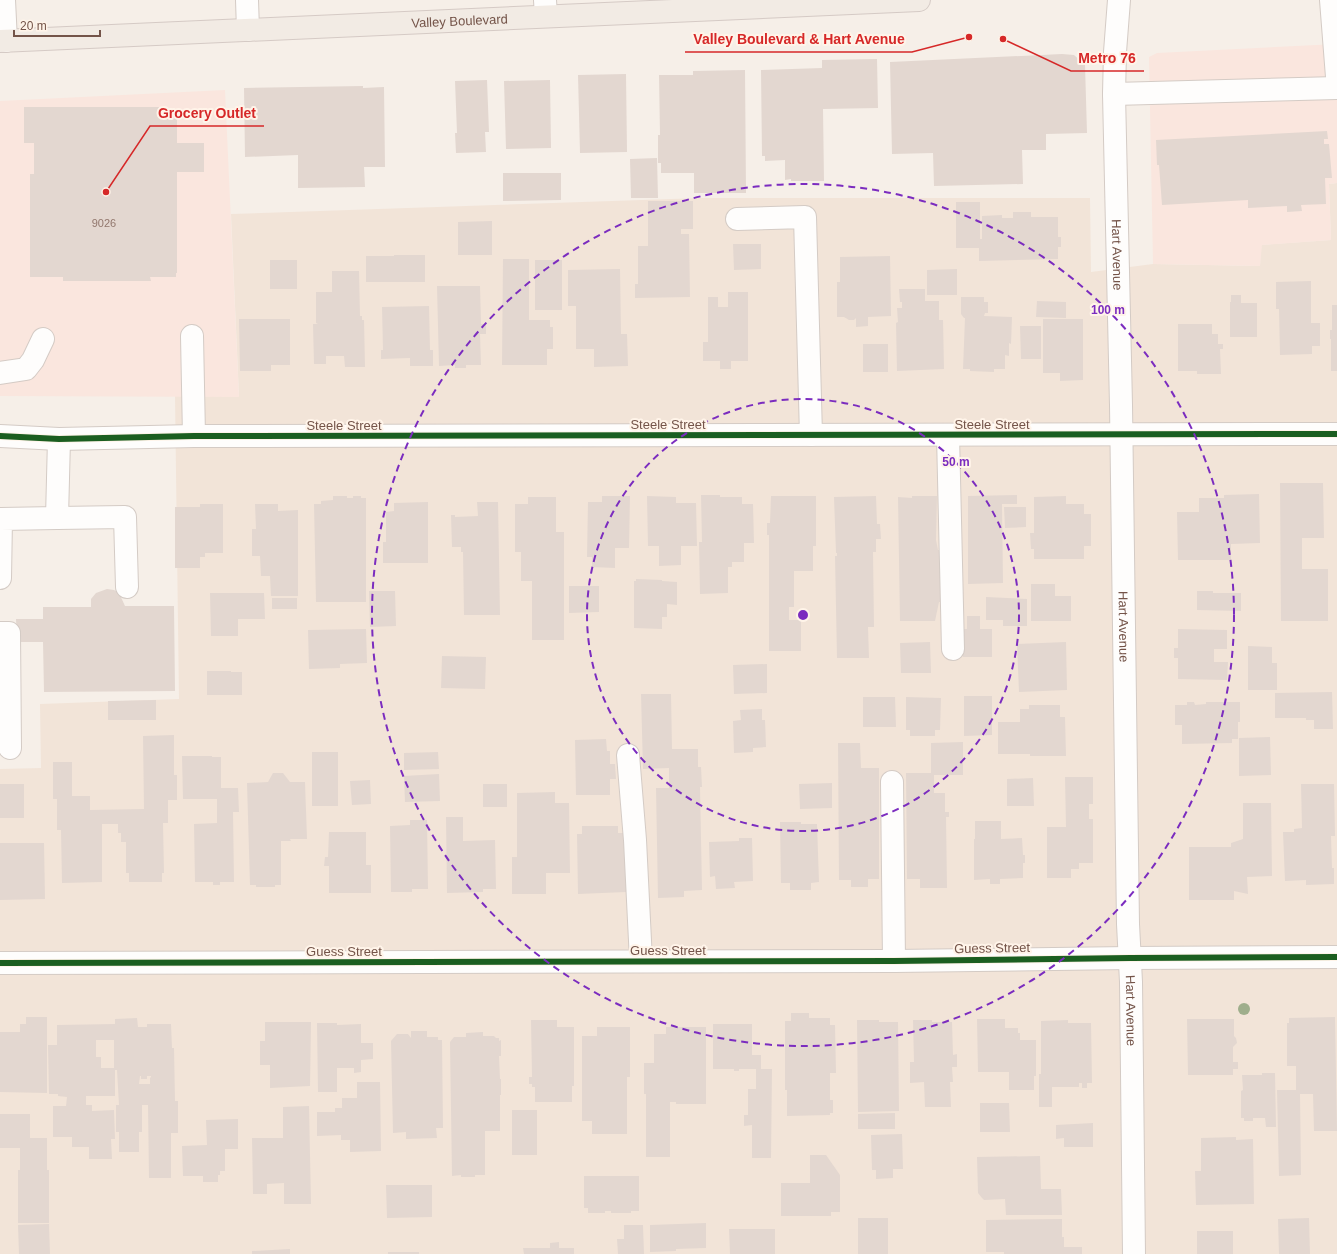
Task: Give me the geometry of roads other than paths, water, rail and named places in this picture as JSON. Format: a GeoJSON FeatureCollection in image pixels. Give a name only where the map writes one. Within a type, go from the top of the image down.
{"type":"FeatureCollection","features":[{"type":"Feature","properties":{"kind":"main road","name":"Valley Boulevard"},"geometry":{"type":"LineString","coordinates":[[3,41],[248,30],[546,8],[919,0]]}},
{"type":"Feature","properties":{"kind":"street"},"geometry":{"type":"LineString","coordinates":[[3,41],[4,0]]}},
{"type":"Feature","properties":{"kind":"street"},"geometry":{"type":"LineString","coordinates":[[247,0],[248,30]]}},
{"type":"Feature","properties":{"kind":"street","name":"Hart Avenue"},"geometry":{"type":"LineString","coordinates":[[1119,0],[1115,52],[1114,94],[1134,1254]]}},
{"type":"Feature","properties":{"kind":"street"},"geometry":{"type":"LineString","coordinates":[[1331,0],[1337,77]]}},
{"type":"Feature","properties":{"kind":"street"},"geometry":{"type":"LineString","coordinates":[[1114,94],[1337,88]]}},
{"type":"Feature","properties":{"kind":"street"},"geometry":{"type":"LineString","coordinates":[[737,219],[805,217],[811,435]]}},
{"type":"Feature","properties":{"kind":"street"},"geometry":{"type":"LineString","coordinates":[[192,336],[194,436]]}},
{"type":"Feature","properties":{"kind":"street"},"geometry":{"type":"LineString","coordinates":[[0,374],[26,369],[33,360],[43,339]]}},
{"type":"Feature","properties":{"kind":"street","name":"Steele Street"},"geometry":{"type":"LineString","coordinates":[[0,436],[59,439],[194,436],[1337,434]]}},
{"type":"Feature","properties":{"kind":"street"},"geometry":{"type":"LineString","coordinates":[[948,435],[953,649]]}},
{"type":"Feature","properties":{"kind":"street"},"geometry":{"type":"LineString","coordinates":[[57,518],[59,439]]}},
{"type":"Feature","properties":{"kind":"street"},"geometry":{"type":"LineString","coordinates":[[0,578],[1,519],[125,517],[127,587]]}},
{"type":"Feature","properties":{"kind":"street"},"geometry":{"type":"LineString","coordinates":[[0,633],[9,633],[10,748]]}},
{"type":"Feature","properties":{"kind":"street"},"geometry":{"type":"LineString","coordinates":[[628,755],[635,840],[641,962]]}},
{"type":"Feature","properties":{"kind":"street"},"geometry":{"type":"LineString","coordinates":[[892,782],[894,960]]}},
{"type":"Feature","properties":{"kind":"street","name":"Guess Street"},"geometry":{"type":"LineString","coordinates":[[0,963],[641,962],[1337,957]]}},
{"type":"Feature","properties":{"kind":"place","name":"Valley Boulevard & Hart Avenue"},"geometry":{"type":"Point","coordinates":[969,37]}},
{"type":"Feature","properties":{"kind":"place","name":"Metro 76"},"geometry":{"type":"Point","coordinates":[1003,39]}},
{"type":"Feature","properties":{"kind":"place","name":"Grocery Outlet"},"geometry":{"type":"Point","coordinates":[106,192]}}]}
